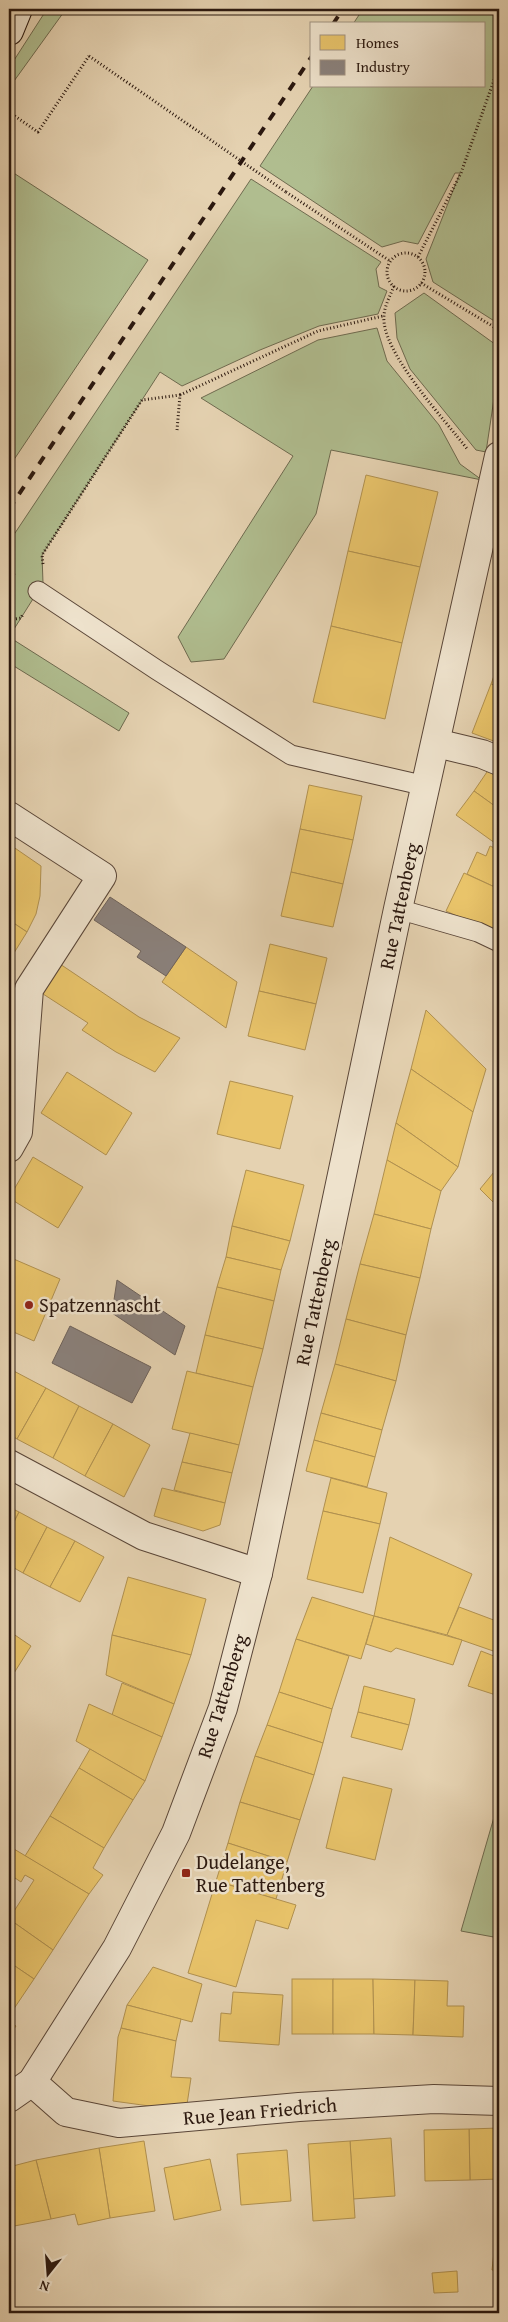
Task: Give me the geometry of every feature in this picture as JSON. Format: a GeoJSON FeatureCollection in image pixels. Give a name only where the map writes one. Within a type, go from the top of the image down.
{"type":"FeatureCollection","features":[{"type":"Feature","properties":{"kind":"street"},"geometry":{"type":"LineString","coordinates":[[9,31],[18,9]]}},
{"type":"Feature","properties":{"kind":"street","name":"Rue Tattenberg"},"geometry":{"type":"LineString","coordinates":[[9,2098],[32,2082],[117,1948],[176,1833],[223,1708],[258,1573],[398,909],[499,456]]}},
{"type":"Feature","properties":{"kind":"street"},"geometry":{"type":"LineString","coordinates":[[436,743],[482,754],[499,761]]}},
{"type":"Feature","properties":{"kind":"street"},"geometry":{"type":"LineString","coordinates":[[9,816],[102,876],[28,989],[18,1132],[9,1148]]}},
{"type":"Feature","properties":{"kind":"street"},"geometry":{"type":"LineString","coordinates":[[9,1464],[144,1536],[258,1573]]}},
{"type":"Feature","properties":{"kind":"street","name":"Rue Jean Friedrich"},"geometry":{"type":"LineString","coordinates":[[32,2082],[66,2112],[119,2123],[299,2107],[434,2099],[499,2101]]}},
{"type":"Feature","properties":{"kind":"lane"},"geometry":{"type":"LineString","coordinates":[[38,591],[291,755],[426,786]]}},
{"type":"Feature","properties":{"kind":"lane"},"geometry":{"type":"LineString","coordinates":[[398,909],[478,932],[499,942]]}},
{"type":"Feature","properties":{"kind":"path"},"geometry":{"type":"LineString","coordinates":[[9,112],[38,132],[89,56],[286,192],[390,261]]}},
{"type":"Feature","properties":{"kind":"path"},"geometry":{"type":"LineString","coordinates":[[418,257],[461,173],[499,66]]}},
{"type":"Feature","properties":{"kind":"path"},"geometry":{"type":"LineString","coordinates":[[406,252],[418,257],[424,266],[422,283],[412,290],[406,291],[394,286],[388,278],[387,272],[390,261],[394,256],[406,252]]}},
{"type":"Feature","properties":{"kind":"path"},"geometry":{"type":"LineString","coordinates":[[422,283],[499,329]]}},
{"type":"Feature","properties":{"kind":"path"},"geometry":{"type":"LineString","coordinates":[[394,286],[383,316],[386,334],[398,360],[494,484]]}},
{"type":"Feature","properties":{"kind":"path"},"geometry":{"type":"LineString","coordinates":[[38,591],[43,583],[42,556],[142,400],[180,394],[318,331],[383,316]]}},
{"type":"Feature","properties":{"kind":"path"},"geometry":{"type":"LineString","coordinates":[[177,430],[180,394]]}},
{"type":"Feature","properties":{"kind":"green space"},"geometry":{"type":"Polygon","coordinates":[[[47,9],[66,9],[9,88],[9,68],[47,9]]]}},
{"type":"Feature","properties":{"kind":"green space"},"geometry":{"type":"Polygon","coordinates":[[[363,9],[499,9],[499,324],[433,282],[426,259],[460,173],[455,173],[418,244],[403,241],[382,247],[260,166],[312,88],[486,88],[486,22],[354,22],[363,9]]]}},
{"type":"Feature","properties":{"kind":"green space"},"geometry":{"type":"Polygon","coordinates":[[[9,170],[148,260],[9,467],[9,170]]]}},
{"type":"Feature","properties":{"kind":"green space"},"geometry":{"type":"Polygon","coordinates":[[[251,179],[381,262],[376,269],[379,287],[387,291],[378,314],[319,326],[260,350],[182,386],[160,372],[42,555],[43,583],[9,637],[9,542],[251,179]]]}},
{"type":"Feature","properties":{"kind":"green space"},"geometry":{"type":"Polygon","coordinates":[[[424,293],[499,347],[499,365],[486,452],[476,450],[410,369],[397,338],[395,313],[424,293]]]}},
{"type":"Feature","properties":{"kind":"green space"},"geometry":{"type":"Polygon","coordinates":[[[377,328],[387,361],[439,425],[460,464],[482,480],[331,450],[316,514],[224,659],[191,662],[178,637],[293,456],[201,398],[318,340],[377,328]]]}},
{"type":"Feature","properties":{"kind":"green space"},"geometry":{"type":"Polygon","coordinates":[[[9,637],[129,713],[119,731],[9,663],[9,637]]]}},
{"type":"Feature","properties":{"kind":"green space"},"geometry":{"type":"Polygon","coordinates":[[[499,1800],[499,1938],[461,1931],[499,1800]]]}},
{"type":"Feature","properties":{"kind":"building: Homes"},"geometry":{"type":"Polygon","coordinates":[[[366,475],[438,492],[420,567],[348,551],[366,475]]]}},
{"type":"Feature","properties":{"kind":"building: Homes"},"geometry":{"type":"Polygon","coordinates":[[[348,551],[420,567],[402,643],[331,626],[348,551]]]}},
{"type":"Feature","properties":{"kind":"building: Homes"},"geometry":{"type":"Polygon","coordinates":[[[331,626],[402,643],[385,719],[313,702],[331,626]]]}},
{"type":"Feature","properties":{"kind":"building: Homes"},"geometry":{"type":"Polygon","coordinates":[[[499,662],[499,687],[491,684],[499,662]]]}},
{"type":"Feature","properties":{"kind":"building: Homes"},"geometry":{"type":"Polygon","coordinates":[[[491,684],[499,687],[499,743],[472,733],[491,684]]]}},
{"type":"Feature","properties":{"kind":"building: Homes"},"geometry":{"type":"Polygon","coordinates":[[[489,769],[499,777],[499,809],[474,791],[489,769]]]}},
{"type":"Feature","properties":{"kind":"building: Homes"},"geometry":{"type":"Polygon","coordinates":[[[309,785],[362,796],[353,840],[300,829],[309,785]]]}},
{"type":"Feature","properties":{"kind":"building: Homes"},"geometry":{"type":"Polygon","coordinates":[[[474,791],[499,809],[499,846],[456,815],[474,791]]]}},
{"type":"Feature","properties":{"kind":"building: Homes"},"geometry":{"type":"Polygon","coordinates":[[[300,829],[353,840],[343,884],[291,872],[300,829]]]}},
{"type":"Feature","properties":{"kind":"building: Homes"},"geometry":{"type":"Polygon","coordinates":[[[9,844],[41,866],[40,896],[36,914],[27,932],[9,920],[9,844]]]}},
{"type":"Feature","properties":{"kind":"building: Homes"},"geometry":{"type":"Polygon","coordinates":[[[490,846],[499,850],[499,889],[467,874],[477,852],[486,856],[490,846]]]}},
{"type":"Feature","properties":{"kind":"building: Homes"},"geometry":{"type":"Polygon","coordinates":[[[291,872],[343,884],[333,927],[281,916],[291,872]]]}},
{"type":"Feature","properties":{"kind":"building: Homes"},"geometry":{"type":"Polygon","coordinates":[[[464,873],[499,889],[499,935],[446,911],[464,873]]]}},
{"type":"Feature","properties":{"kind":"building: Homes"},"geometry":{"type":"Polygon","coordinates":[[[9,920],[27,932],[9,961],[9,920]]]}},
{"type":"Feature","properties":{"kind":"building: Homes"},"geometry":{"type":"Polygon","coordinates":[[[270,944],[327,958],[316,1004],[259,991],[270,944]]]}},
{"type":"Feature","properties":{"kind":"building: Homes"},"geometry":{"type":"Polygon","coordinates":[[[186,947],[237,982],[226,1028],[162,982],[186,947]]]}},
{"type":"Feature","properties":{"kind":"building: Homes"},"geometry":{"type":"Polygon","coordinates":[[[60,964],[139,1017],[180,1038],[155,1072],[116,1052],[82,1030],[88,1023],[40,992],[60,964]]]}},
{"type":"Feature","properties":{"kind":"building: Homes"},"geometry":{"type":"Polygon","coordinates":[[[259,991],[316,1004],[305,1050],[248,1036],[259,991]]]}},
{"type":"Feature","properties":{"kind":"building: Homes"},"geometry":{"type":"Polygon","coordinates":[[[426,1010],[486,1069],[473,1112],[411,1069],[426,1010]]]}},
{"type":"Feature","properties":{"kind":"building: Homes"},"geometry":{"type":"Polygon","coordinates":[[[411,1069],[473,1112],[458,1167],[396,1123],[411,1069]]]}},
{"type":"Feature","properties":{"kind":"building: Homes"},"geometry":{"type":"Polygon","coordinates":[[[67,1072],[132,1113],[106,1155],[41,1113],[67,1072]]]}},
{"type":"Feature","properties":{"kind":"building: Homes"},"geometry":{"type":"Polygon","coordinates":[[[230,1081],[293,1096],[280,1149],[217,1134],[230,1081]]]}},
{"type":"Feature","properties":{"kind":"building: Homes"},"geometry":{"type":"Polygon","coordinates":[[[396,1123],[458,1167],[441,1191],[387,1160],[396,1123]]]}},
{"type":"Feature","properties":{"kind":"building: Homes"},"geometry":{"type":"Polygon","coordinates":[[[33,1157],[83,1187],[58,1228],[9,1198],[33,1157]]]}},
{"type":"Feature","properties":{"kind":"building: Homes"},"geometry":{"type":"Polygon","coordinates":[[[387,1160],[441,1191],[431,1229],[374,1214],[387,1160]]]}},
{"type":"Feature","properties":{"kind":"building: Homes"},"geometry":{"type":"Polygon","coordinates":[[[499,1166],[499,1208],[480,1189],[499,1166]]]}},
{"type":"Feature","properties":{"kind":"building: Homes"},"geometry":{"type":"Polygon","coordinates":[[[246,1170],[304,1185],[290,1241],[232,1226],[246,1170]]]}},
{"type":"Feature","properties":{"kind":"building: Homes"},"geometry":{"type":"Polygon","coordinates":[[[374,1214],[431,1229],[420,1278],[360,1264],[374,1214]]]}},
{"type":"Feature","properties":{"kind":"building: Homes"},"geometry":{"type":"Polygon","coordinates":[[[232,1226],[290,1241],[281,1270],[226,1257],[232,1226]]]}},
{"type":"Feature","properties":{"kind":"building: Homes","name":"Spatzennascht"},"geometry":{"type":"Polygon","coordinates":[[[9,1257],[60,1279],[34,1341],[9,1330],[9,1257]]]}},
{"type":"Feature","properties":{"kind":"building: Homes"},"geometry":{"type":"Polygon","coordinates":[[[226,1257],[281,1270],[274,1301],[217,1287],[226,1257]]]}},
{"type":"Feature","properties":{"kind":"building: Homes"},"geometry":{"type":"Polygon","coordinates":[[[360,1264],[420,1278],[406,1335],[346,1319],[360,1264]]]}},
{"type":"Feature","properties":{"kind":"building: Homes"},"geometry":{"type":"Polygon","coordinates":[[[217,1287],[274,1301],[263,1349],[205,1335],[217,1287]]]}},
{"type":"Feature","properties":{"kind":"building: Homes"},"geometry":{"type":"Polygon","coordinates":[[[346,1319],[406,1335],[396,1381],[335,1364],[346,1319]]]}},
{"type":"Feature","properties":{"kind":"building: Homes"},"geometry":{"type":"Polygon","coordinates":[[[205,1335],[263,1349],[253,1387],[196,1373],[205,1335]]]}},
{"type":"Feature","properties":{"kind":"building: Homes"},"geometry":{"type":"Polygon","coordinates":[[[335,1364],[396,1381],[382,1430],[321,1413],[335,1364]]]}},
{"type":"Feature","properties":{"kind":"building: Homes"},"geometry":{"type":"Polygon","coordinates":[[[10,1369],[46,1388],[17,1439],[9,1434],[10,1369]]]}},
{"type":"Feature","properties":{"kind":"building: Homes"},"geometry":{"type":"Polygon","coordinates":[[[187,1371],[253,1387],[239,1445],[172,1429],[187,1371]]]}},
{"type":"Feature","properties":{"kind":"building: Homes"},"geometry":{"type":"Polygon","coordinates":[[[46,1388],[79,1406],[53,1458],[17,1439],[46,1388]]]}},
{"type":"Feature","properties":{"kind":"building: Homes"},"geometry":{"type":"Polygon","coordinates":[[[79,1406],[113,1424],[85,1476],[53,1458],[79,1406]]]}},
{"type":"Feature","properties":{"kind":"building: Homes"},"geometry":{"type":"Polygon","coordinates":[[[321,1413],[382,1430],[375,1457],[314,1440],[321,1413]]]}},
{"type":"Feature","properties":{"kind":"building: Homes"},"geometry":{"type":"Polygon","coordinates":[[[113,1424],[150,1445],[124,1497],[85,1476],[113,1424]]]}},
{"type":"Feature","properties":{"kind":"building: Homes"},"geometry":{"type":"Polygon","coordinates":[[[190,1433],[239,1445],[232,1473],[182,1462],[190,1433]]]}},
{"type":"Feature","properties":{"kind":"building: Homes"},"geometry":{"type":"Polygon","coordinates":[[[314,1440],[375,1457],[367,1487],[306,1471],[314,1440]]]}},
{"type":"Feature","properties":{"kind":"building: Homes"},"geometry":{"type":"Polygon","coordinates":[[[182,1462],[232,1473],[225,1503],[174,1490],[182,1462]]]}},
{"type":"Feature","properties":{"kind":"building: Homes"},"geometry":{"type":"Polygon","coordinates":[[[331,1478],[387,1493],[380,1524],[323,1511],[331,1478]]]}},
{"type":"Feature","properties":{"kind":"building: Homes"},"geometry":{"type":"Polygon","coordinates":[[[162,1488],[225,1503],[220,1525],[203,1531],[154,1516],[162,1488]]]}},
{"type":"Feature","properties":{"kind":"building: Homes"},"geometry":{"type":"Polygon","coordinates":[[[9,1507],[19,1512],[9,1532],[9,1507]]]}},
{"type":"Feature","properties":{"kind":"building: Homes"},"geometry":{"type":"Polygon","coordinates":[[[323,1511],[380,1524],[363,1593],[307,1579],[323,1511]]]}},
{"type":"Feature","properties":{"kind":"building: Homes"},"geometry":{"type":"Polygon","coordinates":[[[19,1512],[47,1527],[23,1573],[9,1565],[9,1532],[19,1512]]]}},
{"type":"Feature","properties":{"kind":"building: Homes"},"geometry":{"type":"Polygon","coordinates":[[[47,1527],[75,1541],[50,1587],[23,1573],[47,1527]]]}},
{"type":"Feature","properties":{"kind":"building: Homes"},"geometry":{"type":"Polygon","coordinates":[[[390,1537],[472,1574],[447,1635],[374,1616],[390,1537]]]}},
{"type":"Feature","properties":{"kind":"building: Homes"},"geometry":{"type":"Polygon","coordinates":[[[75,1541],[104,1557],[80,1602],[50,1587],[75,1541]]]}},
{"type":"Feature","properties":{"kind":"building: Homes"},"geometry":{"type":"Polygon","coordinates":[[[128,1577],[206,1599],[191,1655],[112,1635],[128,1577]]]}},
{"type":"Feature","properties":{"kind":"building: Homes"},"geometry":{"type":"Polygon","coordinates":[[[312,1597],[374,1616],[361,1659],[296,1639],[312,1597]]]}},
{"type":"Feature","properties":{"kind":"building: Homes"},"geometry":{"type":"Polygon","coordinates":[[[459,1607],[499,1622],[499,1653],[447,1635],[459,1607]]]}},
{"type":"Feature","properties":{"kind":"building: Homes"},"geometry":{"type":"Polygon","coordinates":[[[374,1616],[462,1640],[453,1665],[396,1648],[391,1652],[366,1644],[374,1616]]]}},
{"type":"Feature","properties":{"kind":"building: Homes"},"geometry":{"type":"Polygon","coordinates":[[[9,1631],[31,1646],[9,1681],[9,1631]]]}},
{"type":"Feature","properties":{"kind":"building: Homes"},"geometry":{"type":"Polygon","coordinates":[[[112,1635],[191,1655],[174,1704],[106,1675],[112,1635]]]}},
{"type":"Feature","properties":{"kind":"building: Homes"},"geometry":{"type":"Polygon","coordinates":[[[296,1639],[349,1656],[332,1709],[279,1692],[296,1639]]]}},
{"type":"Feature","properties":{"kind":"building: Homes"},"geometry":{"type":"Polygon","coordinates":[[[481,1651],[499,1658],[499,1696],[468,1686],[481,1651]]]}},
{"type":"Feature","properties":{"kind":"building: Homes"},"geometry":{"type":"Polygon","coordinates":[[[122,1683],[174,1704],[162,1737],[112,1715],[122,1683]]]}},
{"type":"Feature","properties":{"kind":"building: Homes"},"geometry":{"type":"Polygon","coordinates":[[[364,1686],[415,1699],[409,1725],[358,1712],[364,1686]]]}},
{"type":"Feature","properties":{"kind":"building: Homes"},"geometry":{"type":"Polygon","coordinates":[[[279,1692],[332,1709],[323,1743],[267,1725],[279,1692]]]}},
{"type":"Feature","properties":{"kind":"building: Homes"},"geometry":{"type":"Polygon","coordinates":[[[89,1704],[162,1737],[145,1781],[76,1741],[89,1704]]]}},
{"type":"Feature","properties":{"kind":"building: Homes"},"geometry":{"type":"Polygon","coordinates":[[[358,1712],[409,1725],[402,1750],[351,1737],[358,1712]]]}},
{"type":"Feature","properties":{"kind":"building: Homes"},"geometry":{"type":"Polygon","coordinates":[[[267,1725],[323,1743],[314,1775],[255,1756],[267,1725]]]}},
{"type":"Feature","properties":{"kind":"building: Homes"},"geometry":{"type":"Polygon","coordinates":[[[90,1749],[145,1781],[133,1800],[79,1768],[90,1749]]]}},
{"type":"Feature","properties":{"kind":"building: Homes"},"geometry":{"type":"Polygon","coordinates":[[[255,1756],[314,1775],[300,1820],[240,1802],[255,1756]]]}},
{"type":"Feature","properties":{"kind":"building: Homes"},"geometry":{"type":"Polygon","coordinates":[[[79,1768],[133,1800],[104,1848],[50,1816],[79,1768]]]}},
{"type":"Feature","properties":{"kind":"building: Homes"},"geometry":{"type":"Polygon","coordinates":[[[343,1777],[392,1789],[375,1860],[326,1848],[343,1777]]]}},
{"type":"Feature","properties":{"kind":"building: Homes"},"geometry":{"type":"Polygon","coordinates":[[[240,1802],[300,1820],[287,1862],[228,1843],[240,1802]]]}},
{"type":"Feature","properties":{"kind":"building: Homes"},"geometry":{"type":"Polygon","coordinates":[[[50,1816],[104,1848],[93,1868],[103,1875],[89,1894],[25,1856],[50,1816]]]}},
{"type":"Feature","properties":{"kind":"building: Homes"},"geometry":{"type":"Polygon","coordinates":[[[228,1843],[287,1862],[276,1899],[216,1881],[228,1843]]]}},
{"type":"Feature","properties":{"kind":"building: Homes"},"geometry":{"type":"Polygon","coordinates":[[[9,1846],[89,1894],[53,1950],[9,1919],[34,1880],[25,1875],[21,1882],[9,1874],[9,1846]]]}},
{"type":"Feature","properties":{"kind":"building: Homes"},"geometry":{"type":"Polygon","coordinates":[[[216,1881],[296,1905],[288,1929],[256,1920],[236,1987],[188,1973],[216,1881]]]}},
{"type":"Feature","properties":{"kind":"building: Homes"},"geometry":{"type":"Polygon","coordinates":[[[9,1919],[53,1950],[34,1979],[9,1962],[9,1919]]]}},
{"type":"Feature","properties":{"kind":"building: Homes"},"geometry":{"type":"Polygon","coordinates":[[[9,1962],[34,1979],[9,2016],[9,1962]]]}},
{"type":"Feature","properties":{"kind":"building: Homes"},"geometry":{"type":"Polygon","coordinates":[[[153,1967],[202,1984],[192,2022],[127,2005],[153,1967]]]}},
{"type":"Feature","properties":{"kind":"building: Homes"},"geometry":{"type":"Polygon","coordinates":[[[292,1979],[333,1979],[333,2034],[292,2034],[292,1979]]]}},
{"type":"Feature","properties":{"kind":"building: Homes"},"geometry":{"type":"Polygon","coordinates":[[[333,1979],[373,1979],[374,2034],[333,2034],[333,1979]]]}},
{"type":"Feature","properties":{"kind":"building: Homes"},"geometry":{"type":"Polygon","coordinates":[[[373,1979],[415,1980],[413,2035],[374,2034],[373,1979]]]}},
{"type":"Feature","properties":{"kind":"building: Homes"},"geometry":{"type":"Polygon","coordinates":[[[415,1980],[448,1981],[447,2006],[464,2006],[463,2037],[413,2035],[415,1980]]]}},
{"type":"Feature","properties":{"kind":"building: Homes"},"geometry":{"type":"Polygon","coordinates":[[[233,1992],[283,1995],[279,2045],[219,2041],[221,2013],[231,2014],[233,1992]]]}},
{"type":"Feature","properties":{"kind":"building: Homes"},"geometry":{"type":"Polygon","coordinates":[[[127,2005],[181,2019],[176,2041],[121,2028],[127,2005]]]}},
{"type":"Feature","properties":{"kind":"building: Homes"},"geometry":{"type":"Polygon","coordinates":[[[9,2021],[16,2026],[9,2036],[9,2021]]]}},
{"type":"Feature","properties":{"kind":"building: Homes"},"geometry":{"type":"Polygon","coordinates":[[[121,2028],[176,2041],[171,2077],[191,2078],[186,2111],[113,2101],[118,2037],[121,2028]]]}},
{"type":"Feature","properties":{"kind":"building: Homes"},"geometry":{"type":"Polygon","coordinates":[[[499,2128],[499,2179],[470,2180],[469,2129],[499,2128]]]}},
{"type":"Feature","properties":{"kind":"building: Homes"},"geometry":{"type":"Polygon","coordinates":[[[469,2129],[470,2180],[425,2181],[424,2130],[469,2129]]]}},
{"type":"Feature","properties":{"kind":"building: Homes"},"geometry":{"type":"Polygon","coordinates":[[[391,2138],[395,2196],[353,2199],[350,2141],[391,2138]]]}},
{"type":"Feature","properties":{"kind":"building: Homes"},"geometry":{"type":"Polygon","coordinates":[[[144,2141],[155,2211],[110,2218],[99,2148],[144,2141]]]}},
{"type":"Feature","properties":{"kind":"building: Homes"},"geometry":{"type":"Polygon","coordinates":[[[350,2141],[355,2218],[313,2221],[308,2144],[350,2141]]]}},
{"type":"Feature","properties":{"kind":"building: Homes"},"geometry":{"type":"Polygon","coordinates":[[[99,2148],[110,2218],[78,2225],[75,2214],[51,2219],[36,2160],[99,2148]]]}},
{"type":"Feature","properties":{"kind":"building: Homes"},"geometry":{"type":"Polygon","coordinates":[[[287,2150],[291,2201],[241,2205],[237,2154],[287,2150]]]}},
{"type":"Feature","properties":{"kind":"building: Homes"},"geometry":{"type":"Polygon","coordinates":[[[210,2159],[221,2210],[174,2220],[164,2168],[210,2159]]]}},
{"type":"Feature","properties":{"kind":"building: Homes"},"geometry":{"type":"Polygon","coordinates":[[[36,2160],[51,2219],[9,2227],[9,2167],[36,2160]]]}},
{"type":"Feature","properties":{"kind":"building: Homes"},"geometry":{"type":"Polygon","coordinates":[[[495,2243],[499,2244],[499,2271],[492,2270],[495,2243]]]}},
{"type":"Feature","properties":{"kind":"building: Homes"},"geometry":{"type":"Polygon","coordinates":[[[457,2271],[458,2292],[434,2293],[432,2273],[457,2271]]]}},
{"type":"Feature","properties":{"kind":"building: Industry"},"geometry":{"type":"Polygon","coordinates":[[[110,897],[186,947],[166,976],[137,957],[141,951],[94,920],[110,897]]]}},
{"type":"Feature","properties":{"kind":"building: Industry"},"geometry":{"type":"Polygon","coordinates":[[[117,1280],[185,1326],[175,1355],[112,1313],[117,1280]]]}},
{"type":"Feature","properties":{"kind":"building: Industry"},"geometry":{"type":"Polygon","coordinates":[[[70,1326],[151,1367],[132,1403],[52,1363],[70,1326]]]}},
{"type":"Feature","properties":{"kind":"railway"},"geometry":{"type":"LineString","coordinates":[[334,22],[343,9]]}},
{"type":"Feature","properties":{"kind":"railway"},"geometry":{"type":"LineString","coordinates":[[9,509],[310,59]]}},
{"type":"Feature","properties":{"kind":"place","name":"Spatzennascht"},"geometry":{"type":"Point","coordinates":[29,1305]}},
{"type":"Feature","properties":{"kind":"place","name":"Dudelange, Rue Tattenberg"},"geometry":{"type":"Point","coordinates":[186,1873]}}]}
